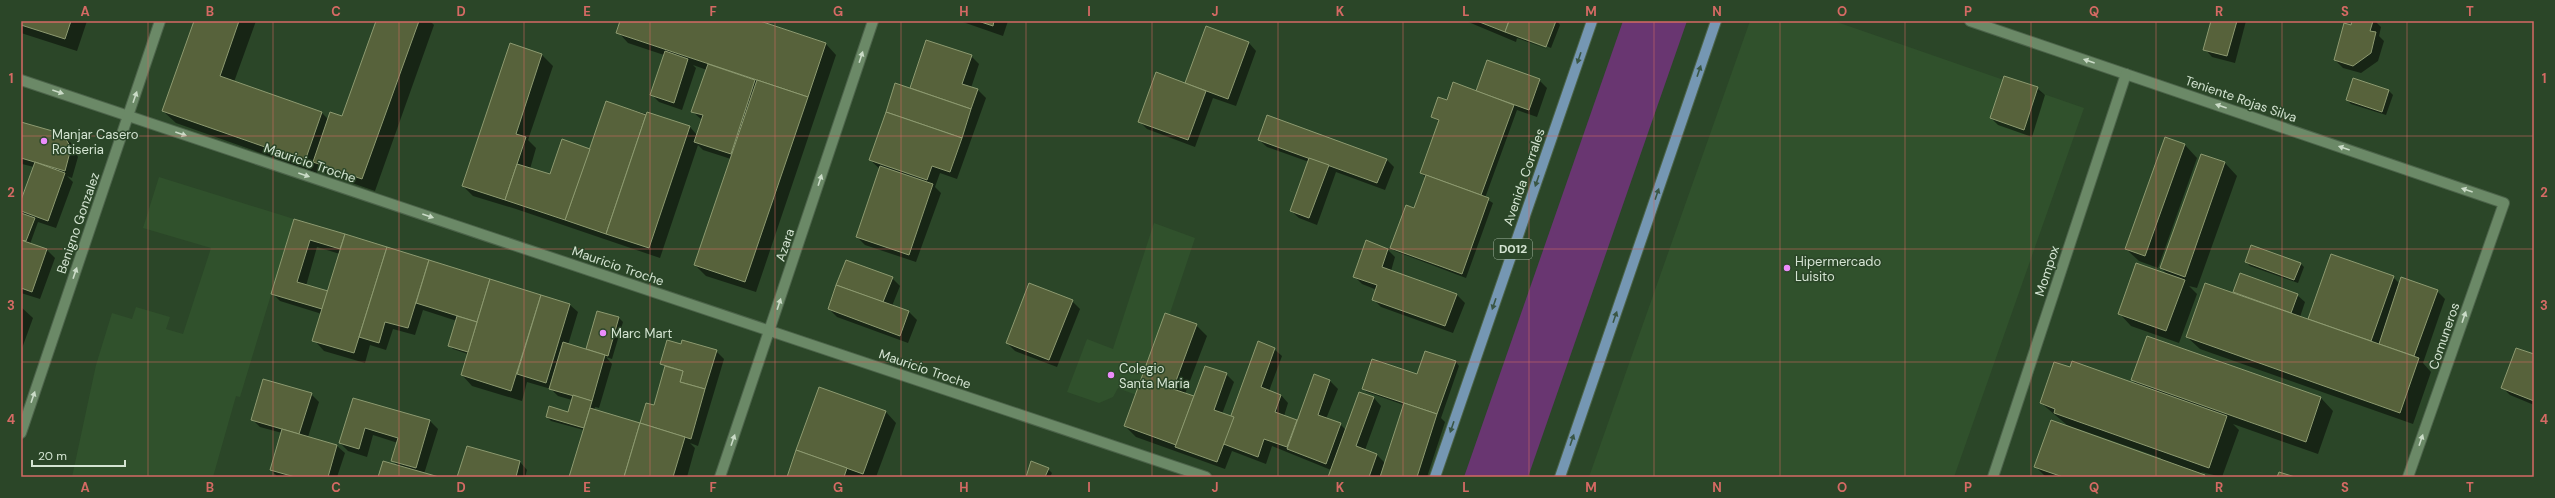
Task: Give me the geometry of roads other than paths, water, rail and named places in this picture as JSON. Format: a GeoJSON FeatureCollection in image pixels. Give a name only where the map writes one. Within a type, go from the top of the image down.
{"type":"FeatureCollection","features":[{"type":"Feature","properties":{"kind":"main road","name":"Avenida Corrales"},"geometry":{"type":"LineString","coordinates":[[1435,477],[1592,21]]}},
{"type":"Feature","properties":{"kind":"main road"},"geometry":{"type":"LineString","coordinates":[[1560,477],[1716,21]]}},
{"type":"Feature","properties":{"kind":"street","name":"Benigno Gonzalez"},"geometry":{"type":"LineString","coordinates":[[21,434],[160,21]]}},
{"type":"Feature","properties":{"kind":"street","name":"Azara"},"geometry":{"type":"LineString","coordinates":[[720,477],[873,21]]}},
{"type":"Feature","properties":{"kind":"street","name":"Teniente Rojas Silva"},"geometry":{"type":"LineString","coordinates":[[1970,21],[2504,203]]}},
{"type":"Feature","properties":{"kind":"street","name":"Mompox"},"geometry":{"type":"LineString","coordinates":[[1993,477],[2126,74]]}},
{"type":"Feature","properties":{"kind":"street","name":"Mauricio Troche"},"geometry":{"type":"LineString","coordinates":[[21,80],[1206,477]]}},
{"type":"Feature","properties":{"kind":"street","name":"Comuneros"},"geometry":{"type":"LineString","coordinates":[[2408,477],[2504,203]]}},
{"type":"Feature","properties":{"kind":"place","name":"Manjar Casero Rotiseria"},"geometry":{"type":"Point","coordinates":[44,141]}},
{"type":"Feature","properties":{"kind":"place","name":"Hipermercado Luisito"},"geometry":{"type":"Point","coordinates":[1787,268]}},
{"type":"Feature","properties":{"kind":"place","name":"Marc Mart"},"geometry":{"type":"Point","coordinates":[603,333]}},
{"type":"Feature","properties":{"kind":"place","name":"Colegio Santa Maria"},"geometry":{"type":"Point","coordinates":[1111,375]}}]}
